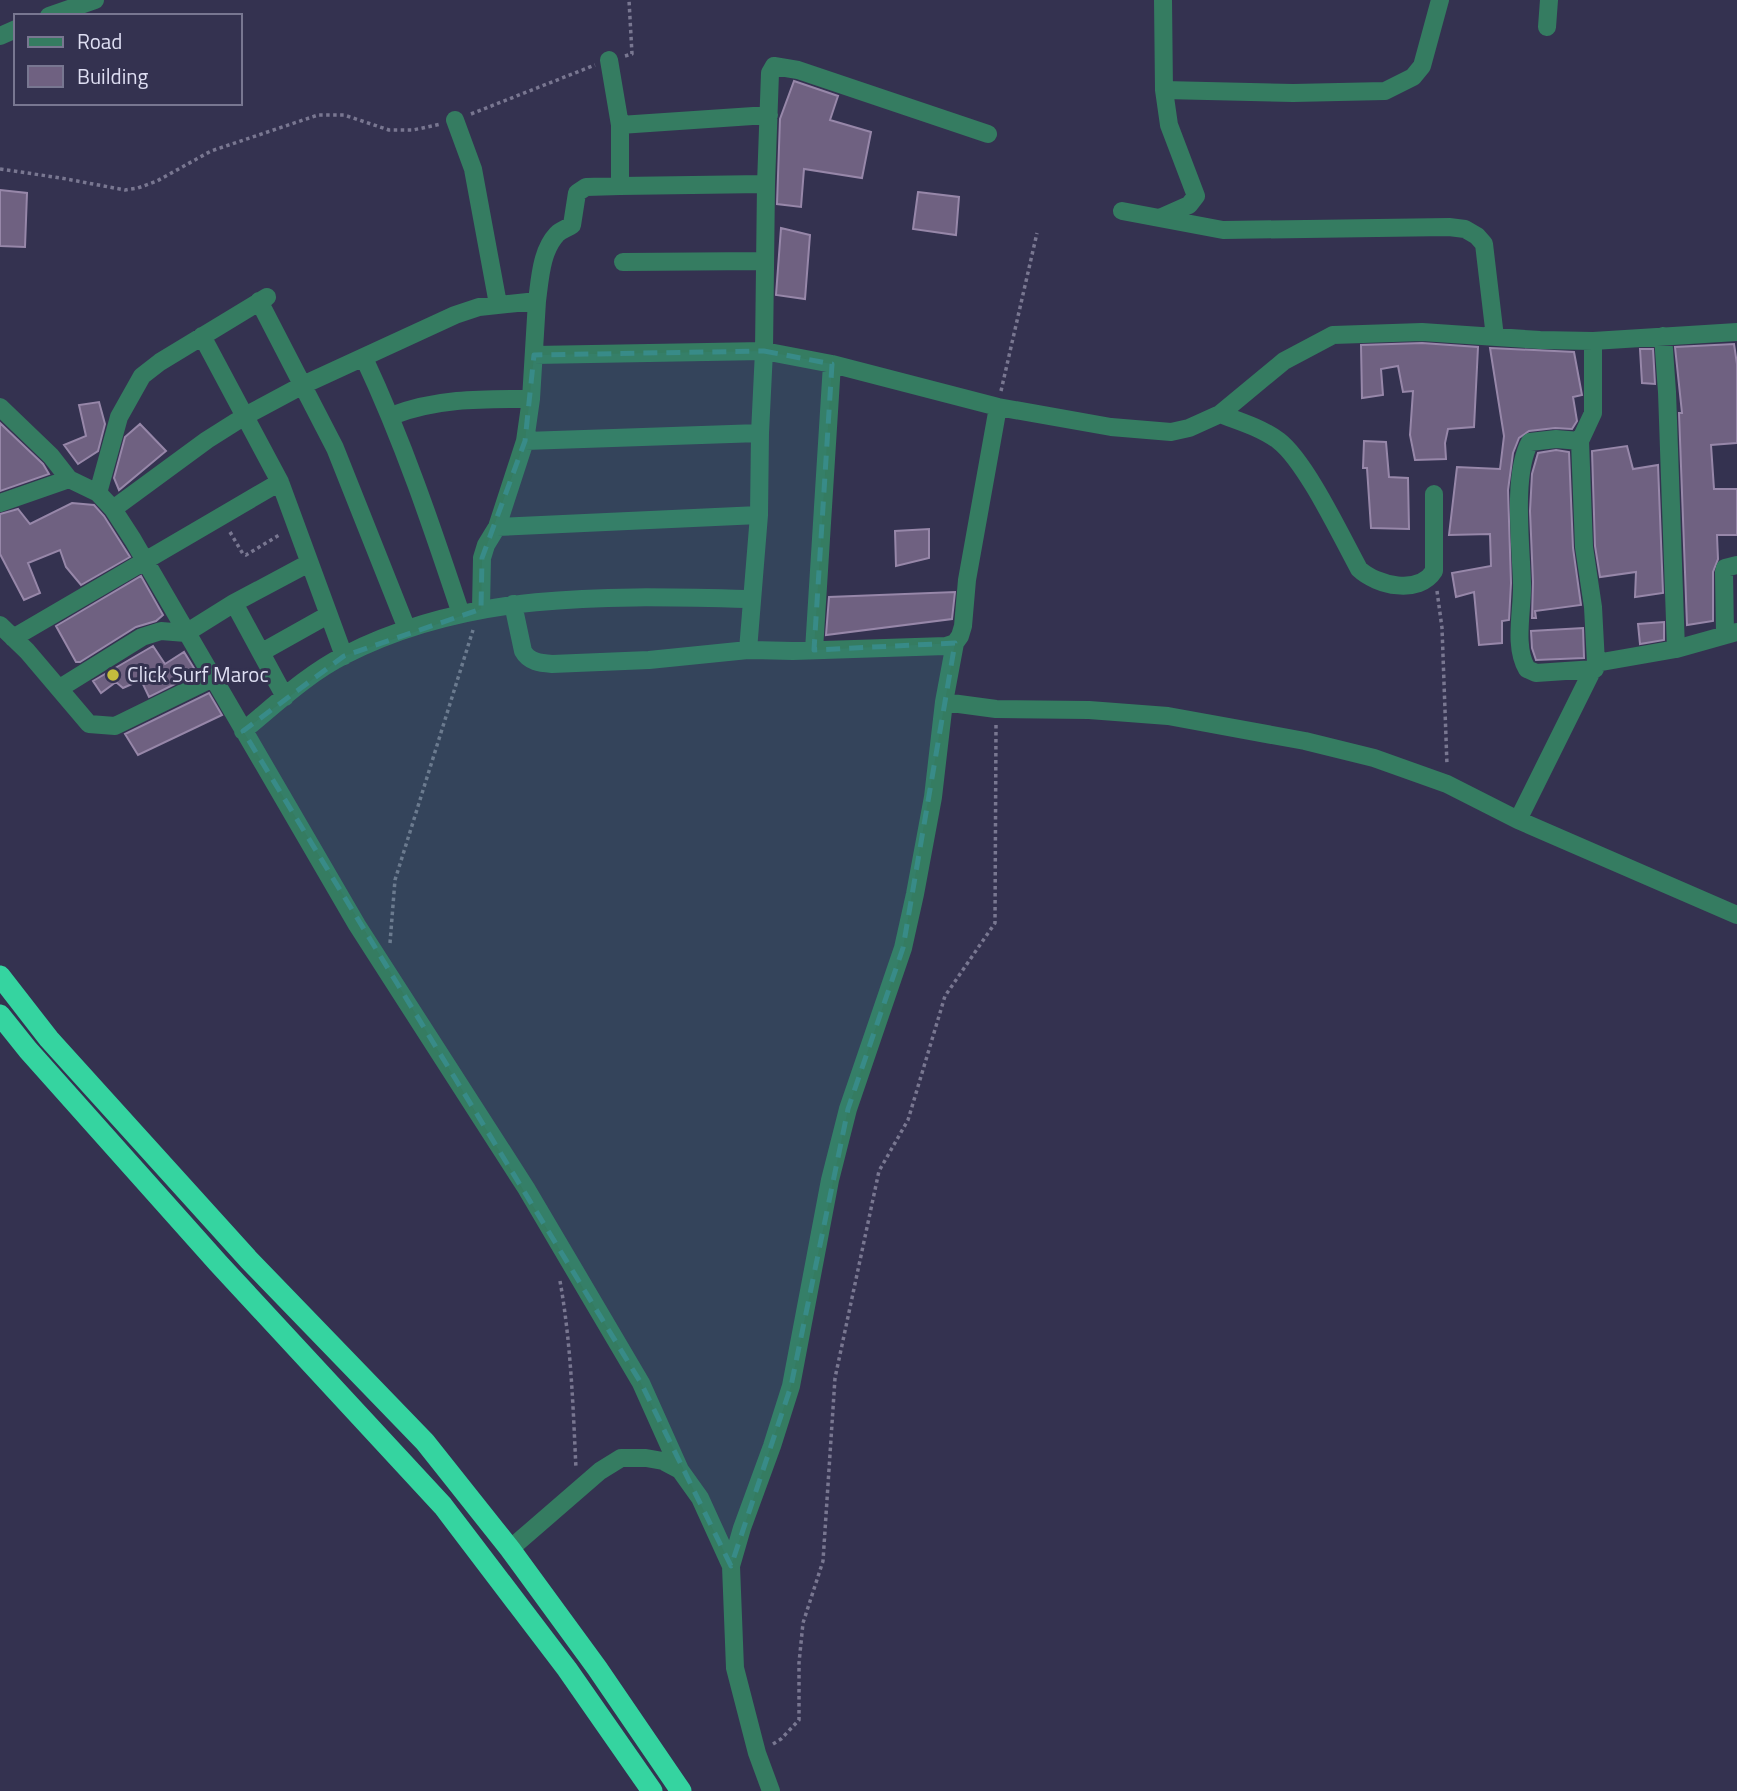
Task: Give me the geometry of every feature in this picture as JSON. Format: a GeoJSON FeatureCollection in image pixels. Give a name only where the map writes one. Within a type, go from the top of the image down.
{"type":"FeatureCollection","features":[{"type":"Feature","properties":{"kind":"highway"},"geometry":{"type":"LineString","coordinates":[[0,976],[50,1039],[249,1260],[425,1441],[510,1549],[597,1668],[681,1791]]}},
{"type":"Feature","properties":{"kind":"highway"},"geometry":{"type":"LineString","coordinates":[[0,1015],[218,1263],[443,1506],[567,1669],[652,1791]]}},
{"type":"Feature","properties":{"kind":"street"},"geometry":{"type":"LineString","coordinates":[[56,14],[95,0]]}},
{"type":"Feature","properties":{"kind":"street"},"geometry":{"type":"LineString","coordinates":[[1162,217],[1189,205],[1196,196],[1171,131],[1164,90],[1163,0]]}},
{"type":"Feature","properties":{"kind":"street"},"geometry":{"type":"LineString","coordinates":[[1164,90],[1293,93],[1385,91],[1413,77],[1422,66],[1440,0]]}},
{"type":"Feature","properties":{"kind":"street"},"geometry":{"type":"LineString","coordinates":[[1547,27],[1549,0]]}},
{"type":"Feature","properties":{"kind":"street"},"geometry":{"type":"LineString","coordinates":[[609,60],[620,125],[621,186]]}},
{"type":"Feature","properties":{"kind":"street"},"geometry":{"type":"LineString","coordinates":[[748,650],[759,515],[766,184],[772,67],[798,70],[988,134]]}},
{"type":"Feature","properties":{"kind":"street"},"geometry":{"type":"LineString","coordinates":[[620,125],[769,115]]}},
{"type":"Feature","properties":{"kind":"street"},"geometry":{"type":"LineString","coordinates":[[455,120],[473,169],[498,304]]}},
{"type":"Feature","properties":{"kind":"street"},"geometry":{"type":"LineString","coordinates":[[481,608],[482,558],[486,544],[496,527],[525,441],[531,399],[541,266],[556,235],[572,225],[577,193],[586,187],[766,184]]}},
{"type":"Feature","properties":{"kind":"street"},"geometry":{"type":"LineString","coordinates":[[1122,211],[1223,230],[1406,227],[1465,229],[1484,244],[1496,337]]}},
{"type":"Feature","properties":{"kind":"street"},"geometry":{"type":"LineString","coordinates":[[623,262],[764,261]]}},
{"type":"Feature","properties":{"kind":"street"},"geometry":{"type":"LineString","coordinates":[[98,493],[119,417],[142,376],[263,299],[335,448],[407,629]]}},
{"type":"Feature","properties":{"kind":"street"},"geometry":{"type":"LineString","coordinates":[[113,509],[207,440],[303,385],[455,315],[479,307],[537,301]]}},
{"type":"Feature","properties":{"kind":"street"},"geometry":{"type":"LineString","coordinates":[[534,355],[764,351],[832,364],[998,407],[1142,432],[1171,432],[1189,428],[1220,414],[1284,361],[1333,335],[1422,332],[1593,341],[1737,332]]}},
{"type":"Feature","properties":{"kind":"street"},"geometry":{"type":"LineString","coordinates":[[202,336],[280,482],[344,656]]}},
{"type":"Feature","properties":{"kind":"street"},"geometry":{"type":"LineString","coordinates":[[1663,336],[1668,392],[1676,649]]}},
{"type":"Feature","properties":{"kind":"street"},"geometry":{"type":"LineString","coordinates":[[1518,820],[1595,666],[1593,607],[1584,547],[1580,441],[1593,413],[1593,341]]}},
{"type":"Feature","properties":{"kind":"street"},"geometry":{"type":"LineString","coordinates":[[364,358],[391,416],[429,517],[461,614]]}},
{"type":"Feature","properties":{"kind":"street"},"geometry":{"type":"LineString","coordinates":[[814,650],[832,364]]}},
{"type":"Feature","properties":{"kind":"street"},"geometry":{"type":"LineString","coordinates":[[391,416],[416,407],[450,401],[531,399]]}},
{"type":"Feature","properties":{"kind":"street"},"geometry":{"type":"LineString","coordinates":[[0,407],[51,456],[69,478],[98,493],[113,509],[146,561],[357,925],[526,1188],[641,1383],[680,1470],[699,1498],[731,1566]]}},
{"type":"Feature","properties":{"kind":"street"},"geometry":{"type":"LineString","coordinates":[[771,1791],[757,1753],[735,1668],[731,1566],[790,1386],[830,1180],[848,1109],[903,948],[933,797],[944,702],[955,643],[963,626],[967,580],[998,407]]}},
{"type":"Feature","properties":{"kind":"street"},"geometry":{"type":"LineString","coordinates":[[1220,414],[1264,432],[1280,442],[1302,468],[1359,569],[1367,576],[1389,583],[1412,585],[1426,582],[1434,571],[1434,494]]}},
{"type":"Feature","properties":{"kind":"street"},"geometry":{"type":"LineString","coordinates":[[525,441],[760,433]]}},
{"type":"Feature","properties":{"kind":"street"},"geometry":{"type":"LineString","coordinates":[[1580,441],[1537,440],[1530,442],[1524,456],[1518,530],[1522,583],[1521,647],[1527,669],[1536,673],[1595,666],[1676,649],[1731,633],[1724,572],[1725,568],[1737,565]]}},
{"type":"Feature","properties":{"kind":"street"},"geometry":{"type":"LineString","coordinates":[[0,503],[69,478]]}},
{"type":"Feature","properties":{"kind":"street"},"geometry":{"type":"LineString","coordinates":[[213,678],[116,726],[89,724],[27,650],[6,632],[146,561],[221,514],[280,482]]}},
{"type":"Feature","properties":{"kind":"street"},"geometry":{"type":"LineString","coordinates":[[496,527],[759,515]]}},
{"type":"Feature","properties":{"kind":"street"},"geometry":{"type":"LineString","coordinates":[[60,688],[142,637],[161,631],[186,633],[234,603],[309,563]]}},
{"type":"Feature","properties":{"kind":"street"},"geometry":{"type":"LineString","coordinates":[[243,731],[308,678],[344,656],[407,629],[481,608],[566,598],[752,599]]}},
{"type":"Feature","properties":{"kind":"street"},"geometry":{"type":"LineString","coordinates":[[234,603],[285,697]]}},
{"type":"Feature","properties":{"kind":"street"},"geometry":{"type":"LineString","coordinates":[[513,604],[526,656],[538,662],[552,664],[649,660],[748,650],[765,652],[923,647],[955,643]]}},
{"type":"Feature","properties":{"kind":"street"},"geometry":{"type":"LineString","coordinates":[[262,652],[328,615]]}},
{"type":"Feature","properties":{"kind":"street"},"geometry":{"type":"LineString","coordinates":[[944,702],[996,709],[1089,710],[1168,716],[1304,741],[1374,758],[1447,784],[1518,820],[1737,915]]}},
{"type":"Feature","properties":{"kind":"street"},"geometry":{"type":"LineString","coordinates":[[510,1549],[577,1488],[621,1458],[663,1461],[680,1470]]}},
{"type":"Feature","properties":{"kind":"path"},"geometry":{"type":"LineString","coordinates":[[0,170],[61,177],[125,190],[157,181],[211,151],[318,115],[344,115],[389,130],[413,130],[455,120],[609,60],[632,54],[629,0]]}},
{"type":"Feature","properties":{"kind":"path"},"geometry":{"type":"LineString","coordinates":[[998,407],[1037,233]]}},
{"type":"Feature","properties":{"kind":"path"},"geometry":{"type":"LineString","coordinates":[[221,514],[246,555],[295,525]]}},
{"type":"Feature","properties":{"kind":"path"},"geometry":{"type":"LineString","coordinates":[[1434,571],[1442,628],[1447,784]]}},
{"type":"Feature","properties":{"kind":"path"},"geometry":{"type":"LineString","coordinates":[[388,974],[395,880],[481,608]]}},
{"type":"Feature","properties":{"kind":"path"},"geometry":{"type":"LineString","coordinates":[[757,1753],[781,1739],[799,1720],[799,1663],[803,1623],[823,1561],[835,1378],[878,1171],[908,1120],[945,996],[995,923],[996,709]]}},
{"type":"Feature","properties":{"kind":"path"},"geometry":{"type":"LineString","coordinates":[[559,1280],[572,1395],[577,1488]]}},
{"type":"Feature","properties":{"kind":"highlighted area"},"geometry":{"type":"Polygon","coordinates":[[[764,351],[832,364],[814,650],[955,643],[903,948],[848,1109],[791,1386],[731,1566],[641,1383],[243,731],[344,656],[481,609],[482,558],[525,441],[534,355],[764,351]]]}},
{"type":"Feature","properties":{"kind":"building"},"geometry":{"type":"Polygon","coordinates":[[[794,81],[838,96],[830,120],[871,132],[862,178],[804,169],[801,207],[777,204],[780,119],[794,81]]]}},
{"type":"Feature","properties":{"kind":"building"},"geometry":{"type":"Polygon","coordinates":[[[0,190],[27,193],[25,247],[0,246],[0,190]]]}},
{"type":"Feature","properties":{"kind":"building"},"geometry":{"type":"Polygon","coordinates":[[[918,192],[959,197],[956,235],[913,229],[918,192]]]}},
{"type":"Feature","properties":{"kind":"building"},"geometry":{"type":"Polygon","coordinates":[[[781,228],[810,235],[805,299],[776,295],[781,228]]]}},
{"type":"Feature","properties":{"kind":"building"},"geometry":{"type":"Polygon","coordinates":[[[1422,343],[1478,347],[1474,427],[1448,429],[1446,459],[1415,460],[1410,435],[1413,391],[1403,392],[1398,366],[1381,369],[1383,395],[1362,398],[1361,345],[1422,343]]]}},
{"type":"Feature","properties":{"kind":"building"},"geometry":{"type":"Polygon","coordinates":[[[1734,344],[1737,364],[1737,443],[1711,445],[1714,489],[1737,489],[1737,535],[1717,535],[1718,559],[1713,572],[1713,621],[1687,625],[1679,413],[1682,413],[1675,347],[1734,344]]]}},
{"type":"Feature","properties":{"kind":"building"},"geometry":{"type":"Polygon","coordinates":[[[1490,348],[1574,352],[1582,395],[1573,397],[1577,421],[1572,429],[1529,431],[1519,438],[1513,453],[1508,490],[1511,583],[1509,620],[1502,621],[1502,643],[1479,645],[1474,592],[1456,597],[1452,573],[1491,566],[1490,534],[1449,535],[1457,467],[1500,469],[1504,436],[1490,348]]]}},
{"type":"Feature","properties":{"kind":"building"},"geometry":{"type":"Polygon","coordinates":[[[1640,349],[1653,349],[1655,384],[1642,383],[1640,349]]]}},
{"type":"Feature","properties":{"kind":"building"},"geometry":{"type":"Polygon","coordinates":[[[99,402],[105,424],[98,451],[78,464],[64,445],[86,436],[79,405],[99,402]]]}},
{"type":"Feature","properties":{"kind":"building"},"geometry":{"type":"Polygon","coordinates":[[[0,423],[43,464],[49,474],[0,491],[0,423]]]}},
{"type":"Feature","properties":{"kind":"building"},"geometry":{"type":"Polygon","coordinates":[[[140,424],[166,451],[119,490],[114,478],[125,437],[140,424]]]}},
{"type":"Feature","properties":{"kind":"building"},"geometry":{"type":"Polygon","coordinates":[[[1364,441],[1386,442],[1389,477],[1408,478],[1409,529],[1371,528],[1367,468],[1363,468],[1364,441]]]}},
{"type":"Feature","properties":{"kind":"building"},"geometry":{"type":"Polygon","coordinates":[[[1627,446],[1633,469],[1658,465],[1663,593],[1635,597],[1636,572],[1600,577],[1595,546],[1592,451],[1627,446]]]}},
{"type":"Feature","properties":{"kind":"building"},"geometry":{"type":"Polygon","coordinates":[[[1556,450],[1569,452],[1573,548],[1581,605],[1535,611],[1536,618],[1532,618],[1532,474],[1538,453],[1556,450]]]}},
{"type":"Feature","properties":{"kind":"building"},"geometry":{"type":"Polygon","coordinates":[[[72,503],[94,505],[130,557],[81,585],[66,567],[60,550],[28,563],[40,593],[24,600],[0,554],[0,514],[18,509],[30,524],[72,503]]]}},
{"type":"Feature","properties":{"kind":"building"},"geometry":{"type":"Polygon","coordinates":[[[929,529],[929,558],[896,566],[895,531],[929,529]]]}},
{"type":"Feature","properties":{"kind":"building"},"geometry":{"type":"Polygon","coordinates":[[[141,576],[163,615],[156,621],[136,627],[76,662],[56,626],[141,576]]]}},
{"type":"Feature","properties":{"kind":"building"},"geometry":{"type":"Polygon","coordinates":[[[955,592],[952,619],[826,635],[829,597],[955,592]]]}},
{"type":"Feature","properties":{"kind":"building"},"geometry":{"type":"Polygon","coordinates":[[[1664,622],[1664,640],[1640,644],[1638,624],[1664,622]]]}},
{"type":"Feature","properties":{"kind":"building"},"geometry":{"type":"Polygon","coordinates":[[[1583,628],[1584,658],[1536,660],[1531,631],[1583,628]]]}},
{"type":"Feature","properties":{"kind":"building"},"geometry":{"type":"Polygon","coordinates":[[[153,646],[165,664],[184,652],[197,673],[149,697],[141,680],[123,688],[116,682],[101,693],[93,681],[153,646]]]}},
{"type":"Feature","properties":{"kind":"building"},"geometry":{"type":"Polygon","coordinates":[[[209,693],[222,715],[138,755],[125,734],[209,693]]]}},
{"type":"Feature","properties":{"kind":"place","name":"Click Surf Maroc"},"geometry":{"type":"Point","coordinates":[113,675]}}]}
